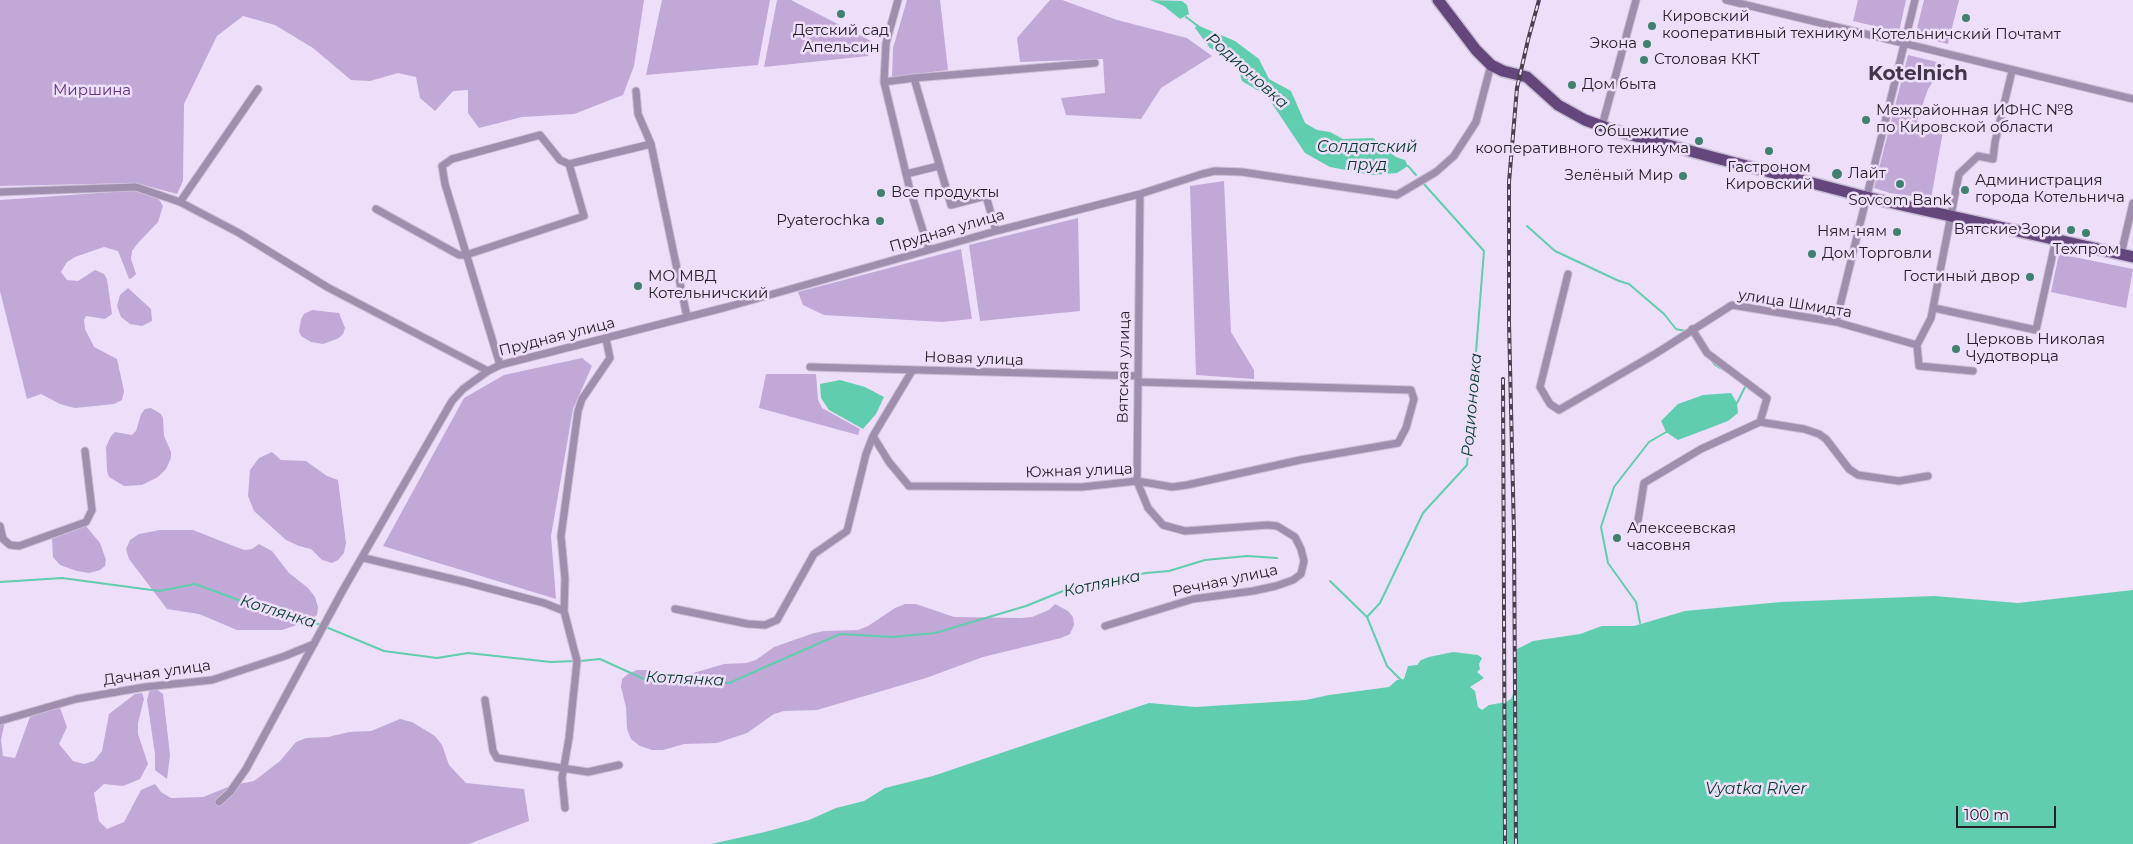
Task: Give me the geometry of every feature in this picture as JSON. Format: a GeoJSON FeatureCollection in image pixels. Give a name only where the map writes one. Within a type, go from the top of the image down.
{"type":"FeatureCollection","features":[{"type":"Feature","properties":{"kind":"main road"},"geometry":{"type":"LineString","coordinates":[[1438,0],[1476,50],[1491,65],[1503,71],[1527,77],[1566,110],[1602,126],[1866,197],[2133,257]]}},
{"type":"Feature","properties":{"kind":"street"},"geometry":{"type":"LineString","coordinates":[[898,0],[886,42],[884,82],[906,174],[929,250]]}},
{"type":"Feature","properties":{"kind":"street"},"geometry":{"type":"LineString","coordinates":[[1602,126],[1636,0]]}},
{"type":"Feature","properties":{"kind":"street"},"geometry":{"type":"LineString","coordinates":[[1726,0],[2133,99]]}},
{"type":"Feature","properties":{"kind":"street"},"geometry":{"type":"LineString","coordinates":[[1836,322],[1915,0]]}},
{"type":"Feature","properties":{"kind":"street"},"geometry":{"type":"LineString","coordinates":[[884,82],[1095,63]]}},
{"type":"Feature","properties":{"kind":"street","name":"Прудная улица"},"geometry":{"type":"LineString","coordinates":[[219,802],[230,792],[246,769],[452,401],[463,389],[488,371],[500,365],[606,339],[996,231],[1140,194],[1191,177],[1215,172],[1242,172],[1397,195],[1417,185],[1436,172],[1454,156],[1476,122],[1491,65]]}},
{"type":"Feature","properties":{"kind":"street"},"geometry":{"type":"LineString","coordinates":[[1973,371],[1919,366],[1917,346],[1934,308],[1959,174],[1978,156],[1993,159],[1995,142],[2012,71]]}},
{"type":"Feature","properties":{"kind":"street"},"geometry":{"type":"LineString","coordinates":[[914,78],[950,205],[986,196],[996,231]]}},
{"type":"Feature","properties":{"kind":"street"},"geometry":{"type":"LineString","coordinates":[[180,202],[258,89]]}},
{"type":"Feature","properties":{"kind":"street"},"geometry":{"type":"LineString","coordinates":[[636,91],[638,114],[650,144],[687,317]]}},
{"type":"Feature","properties":{"kind":"street"},"geometry":{"type":"LineString","coordinates":[[500,365],[466,255],[442,166],[452,159],[540,135],[560,160],[569,164],[650,144]]}},
{"type":"Feature","properties":{"kind":"street"},"geometry":{"type":"LineString","coordinates":[[376,209],[460,255],[466,255],[584,216],[569,164]]}},
{"type":"Feature","properties":{"kind":"street"},"geometry":{"type":"LineString","coordinates":[[906,174],[939,166]]}},
{"type":"Feature","properties":{"kind":"street"},"geometry":{"type":"LineString","coordinates":[[0,192],[136,187],[180,202],[239,234],[327,287],[488,371]]}},
{"type":"Feature","properties":{"kind":"street","name":"Вятская улица"},"geometry":{"type":"LineString","coordinates":[[1140,194],[1136,481],[1148,508],[1163,525],[1170,528],[1185,531],[1268,525],[1284,529],[1295,537],[1304,561],[1301,574],[1293,580]]}},
{"type":"Feature","properties":{"kind":"street"},"geometry":{"type":"LineString","coordinates":[[2120,254],[2133,203]]}},
{"type":"Feature","properties":{"kind":"street"},"geometry":{"type":"LineString","coordinates":[[1934,308],[2036,330],[2056,239]]}},
{"type":"Feature","properties":{"kind":"street","name":"улица Шмидта"},"geometry":{"type":"LineString","coordinates":[[1568,274],[1540,387],[1550,404],[1559,410],[1655,354],[1732,305],[1836,322],[1917,346]]}},
{"type":"Feature","properties":{"kind":"street"},"geometry":{"type":"LineString","coordinates":[[1692,329],[1707,353],[1767,398],[1760,422]]}},
{"type":"Feature","properties":{"kind":"street"},"geometry":{"type":"LineString","coordinates":[[565,808],[562,783],[563,767],[569,738],[577,661],[564,612],[566,579],[561,536],[578,411],[582,399],[610,358],[606,339]]}},
{"type":"Feature","properties":{"kind":"street","name":"Новая улица"},"geometry":{"type":"LineString","coordinates":[[810,367],[1411,390],[1414,399],[1412,412],[1398,443]]}},
{"type":"Feature","properties":{"kind":"street"},"geometry":{"type":"LineString","coordinates":[[675,609],[748,624],[765,624],[777,620],[814,554],[847,531],[866,454],[874,436],[912,371]]}},
{"type":"Feature","properties":{"kind":"street"},"geometry":{"type":"LineString","coordinates":[[1636,527],[1644,483],[1701,449],[1760,422],[1804,428],[1818,434],[1826,439],[1849,469],[1858,474],[1899,481],[1928,476]]}},
{"type":"Feature","properties":{"kind":"street","name":"Южная улица"},"geometry":{"type":"LineString","coordinates":[[874,436],[889,462],[909,486],[1082,487],[1136,481],[1172,487],[1300,460],[1398,443]]}},
{"type":"Feature","properties":{"kind":"street"},"geometry":{"type":"LineString","coordinates":[[0,526],[3,539],[10,545],[19,546],[86,522],[92,510],[85,450]]}},
{"type":"Feature","properties":{"kind":"street"},"geometry":{"type":"LineString","coordinates":[[364,558],[474,584],[544,603],[564,612]]}},
{"type":"Feature","properties":{"kind":"street","name":"Речная улица"},"geometry":{"type":"LineString","coordinates":[[1105,626],[1194,599],[1253,591],[1293,580]]}},
{"type":"Feature","properties":{"kind":"street","name":"Дачная улица"},"geometry":{"type":"LineString","coordinates":[[0,721],[76,699],[145,687],[212,680],[315,644]]}},
{"type":"Feature","properties":{"kind":"street"},"geometry":{"type":"LineString","coordinates":[[485,700],[493,751],[497,758],[588,772],[619,765]]}},
{"type":"Feature","properties":{"kind":"green space","name":"Миршина"},"geometry":{"type":"Polygon","coordinates":[[[0,0],[644,0],[634,66],[623,95],[574,114],[522,117],[479,128],[468,113],[468,90],[453,91],[435,111],[420,98],[416,77],[398,73],[370,81],[351,80],[313,48],[275,25],[243,16],[217,36],[184,104],[183,181],[177,194],[136,183],[0,186],[0,0]]]}},
{"type":"Feature","properties":{"kind":"green space"},"geometry":{"type":"Polygon","coordinates":[[[662,0],[770,0],[758,65],[646,75],[662,0]]]}},
{"type":"Feature","properties":{"kind":"green space"},"geometry":{"type":"Polygon","coordinates":[[[777,0],[791,0],[871,41],[868,56],[764,67],[777,0]]]}},
{"type":"Feature","properties":{"kind":"green space"},"geometry":{"type":"Polygon","coordinates":[[[907,0],[940,0],[948,70],[892,77],[893,48],[907,0]]]}},
{"type":"Feature","properties":{"kind":"green space"},"geometry":{"type":"Polygon","coordinates":[[[1050,0],[1062,0],[1117,20],[1187,38],[1212,56],[1161,88],[1141,119],[1066,115],[1061,98],[1105,93],[1103,59],[1020,62],[1017,38],[1050,0]]]}},
{"type":"Feature","properties":{"kind":"green space"},"geometry":{"type":"Polygon","coordinates":[[[1858,0],[1906,0],[1899,32],[1853,21],[1858,0]]]}},
{"type":"Feature","properties":{"kind":"green space"},"geometry":{"type":"Polygon","coordinates":[[[1924,0],[1959,0],[1948,44],[1915,36],[1924,0]]]}},
{"type":"Feature","properties":{"kind":"green space"},"geometry":{"type":"Polygon","coordinates":[[[1908,55],[1945,64],[1928,89],[1917,121],[1943,131],[1931,199],[1890,193],[1874,188],[1908,55]]]}},
{"type":"Feature","properties":{"kind":"green space"},"geometry":{"type":"Polygon","coordinates":[[[1224,181],[1231,332],[1254,370],[1254,379],[1196,375],[1190,186],[1224,181]]]}},
{"type":"Feature","properties":{"kind":"green space"},"geometry":{"type":"Polygon","coordinates":[[[141,190],[152,194],[163,206],[158,222],[132,251],[131,259],[136,274],[129,279],[118,251],[104,247],[75,257],[67,262],[61,272],[67,280],[78,281],[95,270],[104,274],[107,279],[112,314],[105,319],[86,316],[84,320],[85,329],[94,347],[117,359],[124,391],[122,400],[114,404],[75,408],[60,404],[41,394],[27,399],[0,291],[0,200],[141,190]]]}},
{"type":"Feature","properties":{"kind":"green space"},"geometry":{"type":"Polygon","coordinates":[[[1078,218],[1080,311],[980,321],[969,245],[1078,218]]]}},
{"type":"Feature","properties":{"kind":"green space"},"geometry":{"type":"Polygon","coordinates":[[[961,249],[972,319],[942,322],[824,315],[803,305],[798,292],[961,249]]]}},
{"type":"Feature","properties":{"kind":"green space"},"geometry":{"type":"Polygon","coordinates":[[[2059,254],[2133,269],[2126,308],[2051,292],[2059,254]]]}},
{"type":"Feature","properties":{"kind":"green space"},"geometry":{"type":"Polygon","coordinates":[[[128,288],[151,309],[152,321],[142,326],[130,324],[121,317],[117,306],[120,295],[128,288]]]}},
{"type":"Feature","properties":{"kind":"green space"},"geometry":{"type":"Polygon","coordinates":[[[312,310],[339,313],[345,328],[343,334],[339,338],[323,344],[311,342],[301,336],[299,331],[301,319],[304,314],[312,310]]]}},
{"type":"Feature","properties":{"kind":"green space"},"geometry":{"type":"Polygon","coordinates":[[[582,358],[592,366],[573,409],[551,536],[556,599],[383,546],[464,398],[504,375],[582,358]]]}},
{"type":"Feature","properties":{"kind":"green space"},"geometry":{"type":"Polygon","coordinates":[[[766,374],[816,374],[818,400],[822,408],[860,429],[858,435],[759,408],[766,374]]]}},
{"type":"Feature","properties":{"kind":"green space"},"geometry":{"type":"Polygon","coordinates":[[[151,408],[161,414],[163,418],[164,436],[171,452],[171,458],[166,469],[158,477],[142,485],[124,486],[109,477],[106,447],[115,432],[132,435],[136,431],[141,414],[145,409],[151,408]]]}},
{"type":"Feature","properties":{"kind":"green space"},"geometry":{"type":"Polygon","coordinates":[[[272,452],[281,460],[306,461],[327,476],[338,480],[346,543],[344,553],[338,560],[332,563],[322,560],[311,549],[286,540],[254,511],[248,496],[250,470],[259,458],[272,452]]]}},
{"type":"Feature","properties":{"kind":"green space"},"geometry":{"type":"Polygon","coordinates":[[[75,523],[86,526],[100,543],[106,560],[105,566],[100,570],[89,573],[77,571],[60,565],[53,557],[52,539],[55,534],[63,526],[75,523]]]}},
{"type":"Feature","properties":{"kind":"green space"},"geometry":{"type":"Polygon","coordinates":[[[160,530],[193,530],[244,550],[252,549],[259,544],[272,551],[289,573],[308,588],[315,597],[318,607],[317,615],[311,620],[282,630],[237,630],[199,614],[167,609],[129,559],[126,549],[130,540],[139,534],[160,530]]]}},
{"type":"Feature","properties":{"kind":"green space"},"geometry":{"type":"Polygon","coordinates":[[[905,604],[916,604],[954,617],[1021,618],[1032,617],[1049,610],[1055,604],[1068,611],[1073,617],[1074,625],[1070,634],[1061,638],[983,657],[926,678],[817,710],[784,711],[774,714],[747,733],[717,743],[684,744],[663,750],[652,750],[640,746],[631,739],[627,729],[626,707],[621,687],[622,679],[628,674],[637,670],[648,670],[672,676],[683,676],[724,664],[746,663],[756,660],[774,647],[814,633],[858,630],[905,604]]]}},
{"type":"Feature","properties":{"kind":"green space"},"geometry":{"type":"Polygon","coordinates":[[[155,688],[163,694],[170,755],[167,779],[155,770],[155,754],[147,700],[150,689],[155,688]]]}},
{"type":"Feature","properties":{"kind":"green space"},"geometry":{"type":"Polygon","coordinates":[[[142,693],[144,699],[138,723],[138,734],[148,764],[140,779],[123,786],[104,784],[94,793],[99,821],[107,829],[124,822],[141,790],[155,784],[161,792],[171,798],[203,797],[233,785],[254,781],[280,761],[296,742],[306,738],[371,731],[400,719],[412,722],[435,736],[442,745],[449,765],[466,783],[524,789],[529,821],[469,844],[0,844],[0,721],[5,721],[1,740],[3,756],[15,758],[30,717],[47,705],[54,703],[60,708],[67,727],[59,744],[73,761],[84,764],[94,761],[102,751],[109,714],[135,694],[142,693]]]}},
{"type":"Feature","properties":{"kind":"water"},"geometry":{"type":"Polygon","coordinates":[[[1150,0],[1182,1],[1187,5],[1189,14],[1180,19],[1164,6],[1150,0]]]}},
{"type":"Feature","properties":{"kind":"water","name":"Солдатский пруд"},"geometry":{"type":"Polygon","coordinates":[[[1197,25],[1235,41],[1259,59],[1269,79],[1291,91],[1305,123],[1317,130],[1330,132],[1343,139],[1373,138],[1396,157],[1405,160],[1408,166],[1397,173],[1371,175],[1330,167],[1305,153],[1267,96],[1242,81],[1238,68],[1210,48],[1195,28],[1197,25]]]}},
{"type":"Feature","properties":{"kind":"water"},"geometry":{"type":"Polygon","coordinates":[[[840,380],[865,387],[884,397],[876,414],[863,429],[829,410],[821,398],[820,384],[840,380]]]}},
{"type":"Feature","properties":{"kind":"water"},"geometry":{"type":"Polygon","coordinates":[[[1731,393],[1737,403],[1738,413],[1728,421],[1678,440],[1666,432],[1661,421],[1678,404],[1703,395],[1731,393]]]}},
{"type":"Feature","properties":{"kind":"water","name":"Vyatka River"},"geometry":{"type":"Polygon","coordinates":[[[2133,590],[2133,844],[711,844],[809,820],[836,808],[864,801],[885,788],[933,776],[1149,703],[1195,707],[1306,700],[1389,687],[1397,680],[1404,679],[1408,666],[1417,665],[1421,660],[1429,657],[1453,652],[1478,655],[1482,658],[1479,664],[1480,669],[1477,672],[1484,678],[1470,687],[1475,691],[1478,707],[1482,710],[1489,705],[1506,702],[1511,699],[1514,691],[1513,654],[1517,649],[1533,641],[1580,634],[1602,626],[1634,626],[1685,611],[1781,602],[1934,596],[2018,603],[2133,590]]]}},
{"type":"Feature","properties":{"kind":"waterway","name":"Родионовка"},"geometry":{"type":"LineString","coordinates":[[1186,17],[1198,26]]}},
{"type":"Feature","properties":{"kind":"waterway","name":"Родионовка"},"geometry":{"type":"LineString","coordinates":[[1408,166],[1416,175]]}},
{"type":"Feature","properties":{"kind":"waterway","name":"Родионовка"},"geometry":{"type":"LineString","coordinates":[[1367,617],[1380,603],[1423,513],[1467,465],[1484,251],[1424,184]]}},
{"type":"Feature","properties":{"kind":"waterway"},"geometry":{"type":"LineString","coordinates":[[1527,226],[1555,251],[1629,284],[1664,314],[1676,329],[1685,331]]}},
{"type":"Feature","properties":{"kind":"waterway"},"geometry":{"type":"LineString","coordinates":[[1711,360],[1715,365],[1727,372]]}},
{"type":"Feature","properties":{"kind":"waterway"},"geometry":{"type":"LineString","coordinates":[[1737,403],[1746,385]]}},
{"type":"Feature","properties":{"kind":"waterway"},"geometry":{"type":"LineString","coordinates":[[1640,623],[1636,602],[1608,563],[1601,527],[1614,487],[1649,442],[1668,431]]}},
{"type":"Feature","properties":{"kind":"waterway","name":"Котлянка"},"geometry":{"type":"LineString","coordinates":[[580,661],[600,659],[644,679],[683,679],[729,683],[840,634],[892,637],[935,633],[1026,606],[1073,587],[1146,573],[1169,571],[1205,560],[1247,556],[1277,558]]}},
{"type":"Feature","properties":{"kind":"waterway","name":"Котлянка"},"geometry":{"type":"LineString","coordinates":[[0,582],[62,578],[159,591],[195,584],[271,612],[322,625]]}},
{"type":"Feature","properties":{"kind":"waterway","name":"Котлянка"},"geometry":{"type":"LineString","coordinates":[[1330,581],[1367,617],[1387,666],[1402,681]]}},
{"type":"Feature","properties":{"kind":"waterway","name":"Котлянка"},"geometry":{"type":"LineString","coordinates":[[326,627],[384,651],[437,658],[468,653],[551,662],[575,661]]}},
{"type":"Feature","properties":{"kind":"railway"},"geometry":{"type":"LineString","coordinates":[[1516,844],[1509,182],[1517,88],[1539,0]]}},
{"type":"Feature","properties":{"kind":"railway"},"geometry":{"type":"LineString","coordinates":[[1503,379],[1505,844]]}},
{"type":"Feature","properties":{"kind":"place","name":"Детский сад Апельсин"},"geometry":{"type":"Point","coordinates":[841,14]}},
{"type":"Feature","properties":{"kind":"place","name":"Котельничский Почтамт"},"geometry":{"type":"Point","coordinates":[1966,18]}},
{"type":"Feature","properties":{"kind":"place","name":"Кировский кооперативный техникум"},"geometry":{"type":"Point","coordinates":[1652,26]}},
{"type":"Feature","properties":{"kind":"place","name":"Экона"},"geometry":{"type":"Point","coordinates":[1647,44]}},
{"type":"Feature","properties":{"kind":"place","name":"Столовая ККТ"},"geometry":{"type":"Point","coordinates":[1644,60]}},
{"type":"Feature","properties":{"kind":"place","name":"Дом быта"},"geometry":{"type":"Point","coordinates":[1572,85]}},
{"type":"Feature","properties":{"kind":"place","name":"Межрайонная ИФНС №8 по Кировской области"},"geometry":{"type":"Point","coordinates":[1866,120]}},
{"type":"Feature","properties":{"kind":"place","name":"Общежитие кооперативного техникума"},"geometry":{"type":"Point","coordinates":[1699,141]}},
{"type":"Feature","properties":{"kind":"place","name":"Гастроном Кировский"},"geometry":{"type":"Point","coordinates":[1769,151]}},
{"type":"Feature","properties":{"kind":"place","name":"Лайт"},"geometry":{"type":"Point","coordinates":[1837,174]}},
{"type":"Feature","properties":{"kind":"place","name":"Зелёный Мир"},"geometry":{"type":"Point","coordinates":[1683,176]}},
{"type":"Feature","properties":{"kind":"place","name":"Sovcom Bank"},"geometry":{"type":"Point","coordinates":[1900,184]}},
{"type":"Feature","properties":{"kind":"place","name":"Администрация города Котельнича"},"geometry":{"type":"Point","coordinates":[1965,190]}},
{"type":"Feature","properties":{"kind":"place","name":"Все продукты"},"geometry":{"type":"Point","coordinates":[881,193]}},
{"type":"Feature","properties":{"kind":"place","name":"Pyaterochka"},"geometry":{"type":"Point","coordinates":[880,221]}},
{"type":"Feature","properties":{"kind":"place","name":"Вятские Зори"},"geometry":{"type":"Point","coordinates":[2071,230]}},
{"type":"Feature","properties":{"kind":"place","name":"Ням-ням"},"geometry":{"type":"Point","coordinates":[1897,232]}},
{"type":"Feature","properties":{"kind":"place","name":"Техпром"},"geometry":{"type":"Point","coordinates":[2086,233]}},
{"type":"Feature","properties":{"kind":"place","name":"Дом Торговли"},"geometry":{"type":"Point","coordinates":[1812,254]}},
{"type":"Feature","properties":{"kind":"place","name":"Гостиный двор"},"geometry":{"type":"Point","coordinates":[2030,277]}},
{"type":"Feature","properties":{"kind":"place","name":"МО МВД Котельничский"},"geometry":{"type":"Point","coordinates":[638,286]}},
{"type":"Feature","properties":{"kind":"place","name":"Церковь Николая Чудотворца"},"geometry":{"type":"Point","coordinates":[1956,349]}},
{"type":"Feature","properties":{"kind":"place","name":"Алексеевская часовня"},"geometry":{"type":"Point","coordinates":[1617,538]}},
{"type":"Feature","properties":{"kind":"district","name":"Kotelnich"},"geometry":{"type":"Point","coordinates":[1918,74]}}]}
